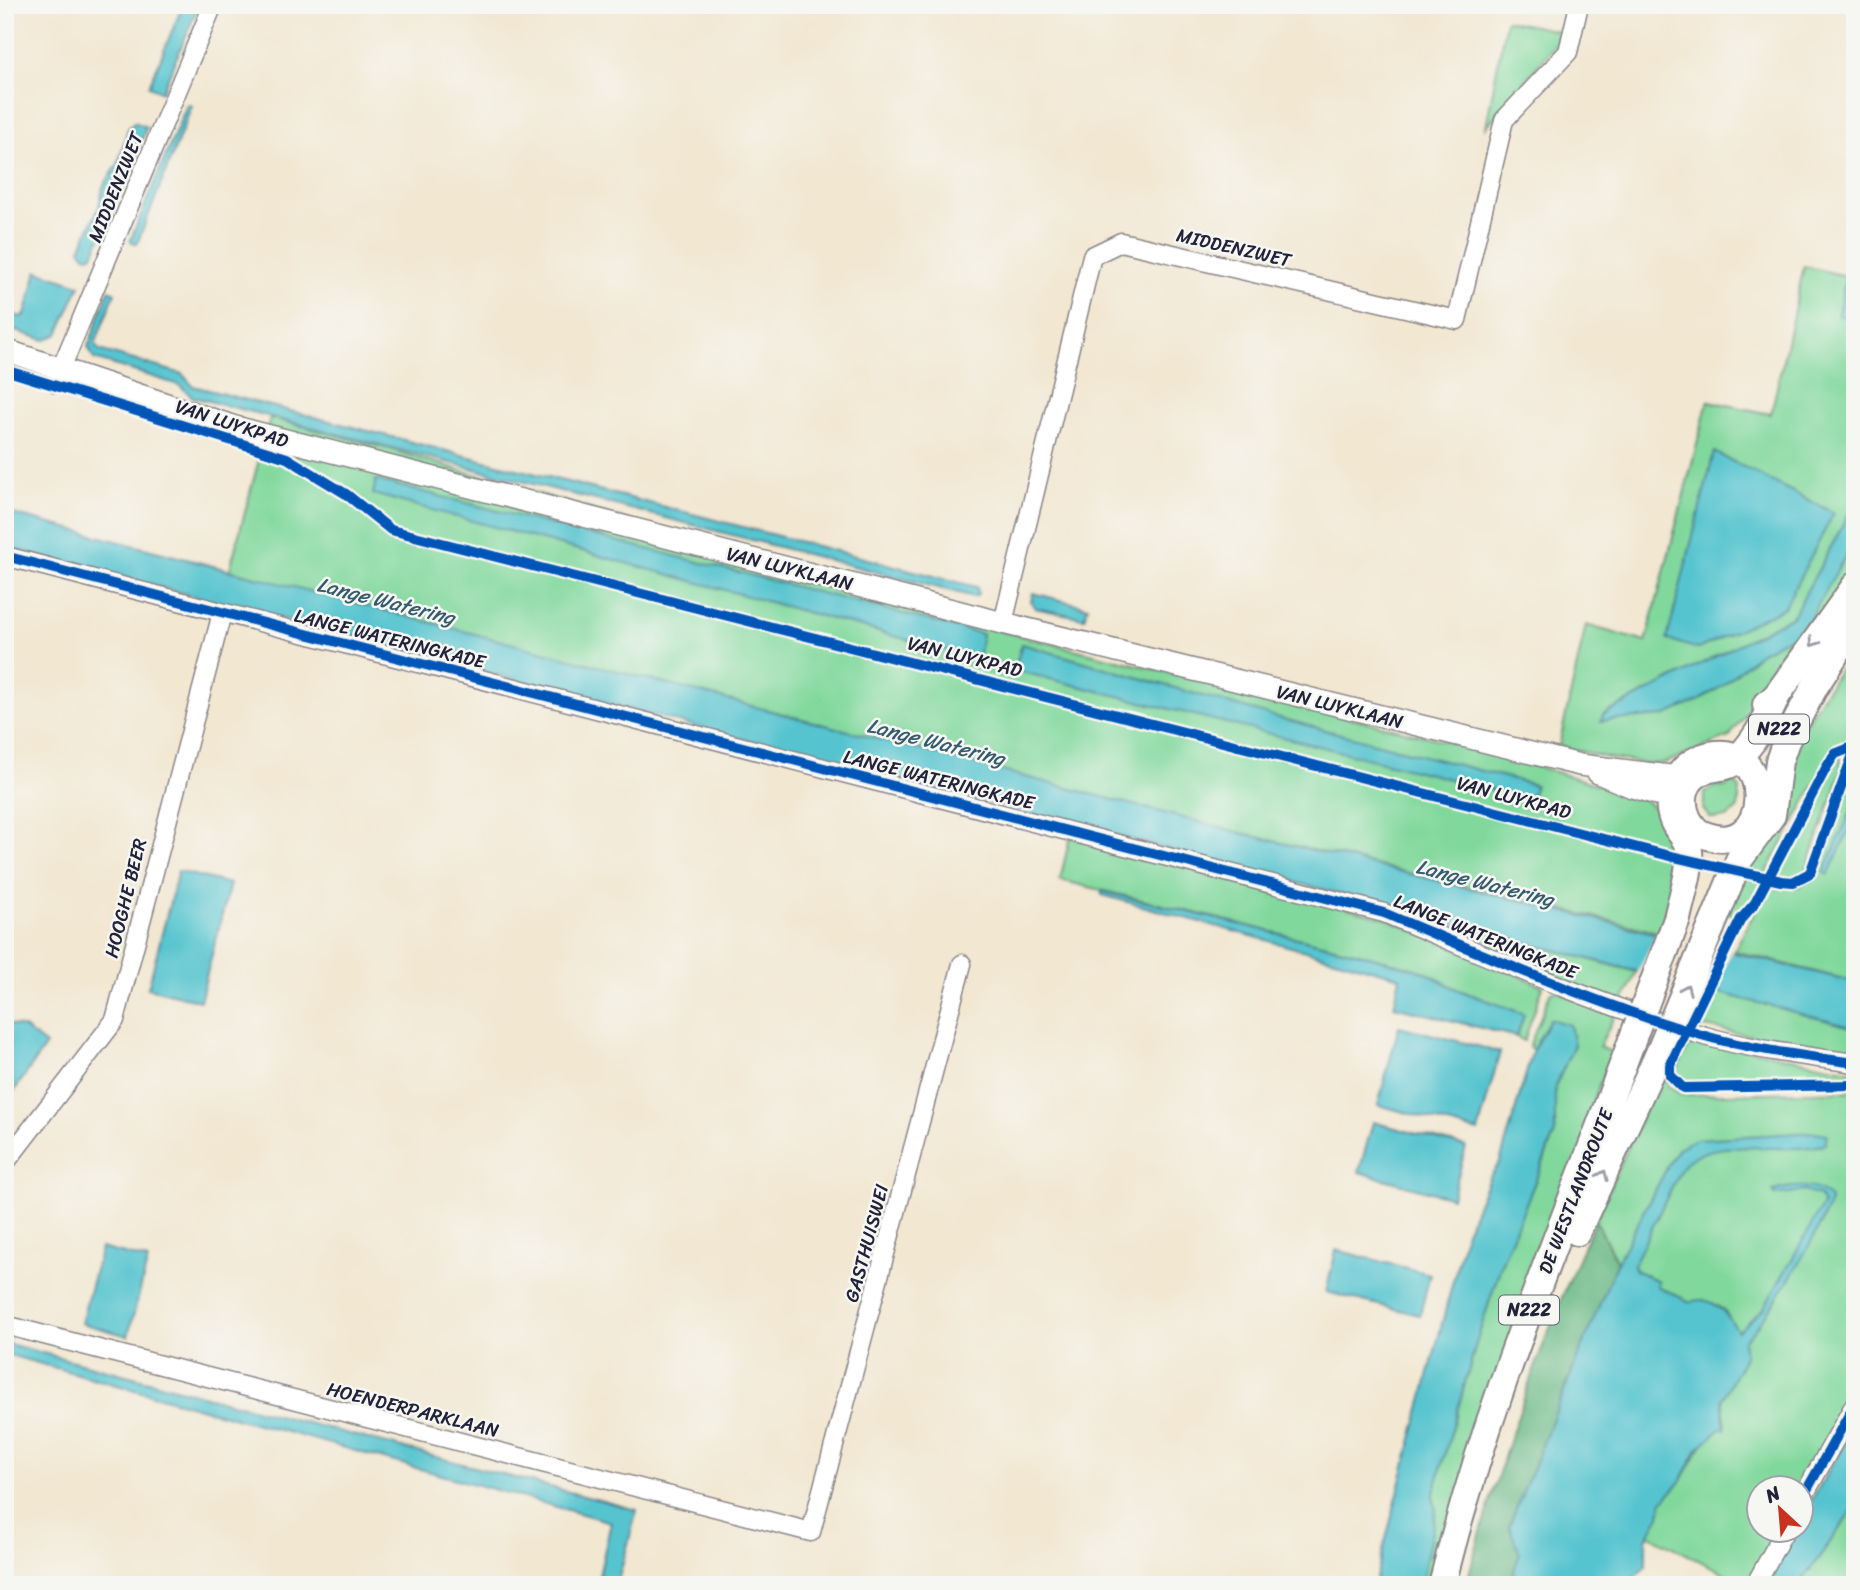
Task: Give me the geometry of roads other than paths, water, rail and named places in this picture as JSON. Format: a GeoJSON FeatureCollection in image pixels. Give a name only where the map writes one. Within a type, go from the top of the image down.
{"type":"FeatureCollection","features":[{"type":"Feature","properties":{"kind":"main road","name":"N222"},"geometry":{"type":"LineString","coordinates":[[1692,835],[1672,817],[1678,793],[1684,792],[1696,776],[1707,769],[1727,767],[1727,757],[1769,715],[1777,695],[1855,586]]}},
{"type":"Feature","properties":{"kind":"main road","name":"DE WESTLANDROUTE"},"geometry":{"type":"LineString","coordinates":[[1755,778],[1762,752],[1815,686],[1855,624]]}},
{"type":"Feature","properties":{"kind":"main road","name":"DE WESTLANDROUTE"},"geometry":{"type":"LineString","coordinates":[[1457,1585],[1497,1441],[1539,1323],[1660,1051],[1739,860],[1772,816],[1779,761],[1815,686]]}},
{"type":"Feature","properties":{"kind":"main road","name":"N222"},"geometry":{"type":"LineString","coordinates":[[1727,757],[1755,778],[1760,791],[1758,811],[1746,828],[1728,837]]}},
{"type":"Feature","properties":{"kind":"main road","name":"DE WESTLANDROUTE"},"geometry":{"type":"LineString","coordinates":[[1442,1585],[1469,1483],[1500,1390],[1677,919],[1692,835]]}},
{"type":"Feature","properties":{"kind":"main road"},"geometry":{"type":"LineString","coordinates":[[1692,835],[1728,837]]}},
{"type":"Feature","properties":{"kind":"main road","name":"DE WESTLANDROUTE"},"geometry":{"type":"LineString","coordinates":[[1711,928],[1723,844],[1728,837]]}},
{"type":"Feature","properties":{"kind":"street","name":"MIDDENZWET"},"geometry":{"type":"LineString","coordinates":[[57,376],[213,5]]}},
{"type":"Feature","properties":{"kind":"street","name":"MIDDENZWET"},"geometry":{"type":"LineString","coordinates":[[1003,623],[1092,256],[1121,242],[1457,320],[1504,120],[1568,52],[1579,5]]}},
{"type":"Feature","properties":{"kind":"street","name":"VAN LUYKLAAN"},"geometry":{"type":"LineString","coordinates":[[5,350],[57,376],[235,427],[1003,623],[1580,765],[1670,776],[1678,793]]}},
{"type":"Feature","properties":{"kind":"street","name":"LANGE WATERINGKADE"},"geometry":{"type":"LineString","coordinates":[[5,556],[1384,912],[1551,982],[1699,1034],[1804,1056],[1855,1063]]}},
{"type":"Feature","properties":{"kind":"street","name":"HOOGHE BEER"},"geometry":{"type":"LineString","coordinates":[[5,1163],[115,1020],[222,613]]}},
{"type":"Feature","properties":{"kind":"street","name":"GASTHUISWEI"},"geometry":{"type":"LineString","coordinates":[[811,1532],[962,964]]}},
{"type":"Feature","properties":{"kind":"street","name":"HOENDERPARKLAAN"},"geometry":{"type":"LineString","coordinates":[[5,1325],[811,1532]]}},
{"type":"Feature","properties":{"kind":"street"},"geometry":{"type":"LineString","coordinates":[[1814,1478],[1855,1404]]}},
{"type":"Feature","properties":{"kind":"street"},"geometry":{"type":"LineString","coordinates":[[1755,1585],[1778,1544]]}},
{"type":"Feature","properties":{"kind":"water"},"geometry":{"type":"Polygon","coordinates":[[[183,5],[199,5],[162,92],[149,86],[183,5]]]}},
{"type":"Feature","properties":{"kind":"water"},"geometry":{"type":"Polygon","coordinates":[[[187,105],[192,106],[137,244],[130,241],[187,105]]]}},
{"type":"Feature","properties":{"kind":"water"},"geometry":{"type":"Polygon","coordinates":[[[134,122],[147,127],[93,255],[85,256],[80,249],[99,207],[103,187],[118,164],[128,129],[134,122]]]}},
{"type":"Feature","properties":{"kind":"water"},"geometry":{"type":"Polygon","coordinates":[[[1855,237],[1855,319],[1838,315],[1855,237]]]}},
{"type":"Feature","properties":{"kind":"water"},"geometry":{"type":"Polygon","coordinates":[[[37,271],[80,285],[58,334],[45,340],[5,328],[5,312],[21,317],[25,315],[37,271]]]}},
{"type":"Feature","properties":{"kind":"water"},"geometry":{"type":"Polygon","coordinates":[[[109,290],[115,293],[95,344],[99,350],[182,374],[193,386],[977,587],[978,595],[974,597],[193,397],[179,385],[94,359],[88,347],[109,290]]]}},
{"type":"Feature","properties":{"kind":"water"},"geometry":{"type":"Polygon","coordinates":[[[1714,452],[1834,513],[1784,608],[1698,649],[1667,639],[1714,452]]]}},
{"type":"Feature","properties":{"kind":"water"},"geometry":{"type":"Polygon","coordinates":[[[376,480],[982,634],[978,659],[373,494],[376,480]]]}},
{"type":"Feature","properties":{"kind":"water"},"geometry":{"type":"Polygon","coordinates":[[[1855,503],[1855,539],[1804,629],[1761,652],[1722,686],[1698,701],[1664,716],[1601,721],[1603,715],[1793,616],[1855,503]]]}},
{"type":"Feature","properties":{"kind":"water"},"geometry":{"type":"Polygon","coordinates":[[[5,512],[1245,834],[1855,982],[1855,1028],[5,547],[5,512]]]}},
{"type":"Feature","properties":{"kind":"water"},"geometry":{"type":"Polygon","coordinates":[[[1033,593],[1088,607],[1084,618],[1035,608],[1031,602],[1033,593]]]}},
{"type":"Feature","properties":{"kind":"water"},"geometry":{"type":"Polygon","coordinates":[[[1022,644],[1276,717],[1535,785],[1530,799],[1014,670],[1022,644]]]}},
{"type":"Feature","properties":{"kind":"water"},"geometry":{"type":"Polygon","coordinates":[[[1855,802],[1855,817],[1828,875],[1824,872],[1855,802]]]}},
{"type":"Feature","properties":{"kind":"water"},"geometry":{"type":"Polygon","coordinates":[[[178,871],[230,884],[200,1001],[148,988],[178,871]]]}},
{"type":"Feature","properties":{"kind":"water"},"geometry":{"type":"Polygon","coordinates":[[[1101,891],[1359,953],[1425,972],[1456,989],[1524,1014],[1517,1037],[1394,1006],[1400,977],[1102,895],[1101,891]]]}},
{"type":"Feature","properties":{"kind":"water"},"geometry":{"type":"Polygon","coordinates":[[[1550,1019],[1570,1025],[1574,1045],[1555,1087],[1555,1133],[1502,1262],[1478,1337],[1433,1496],[1436,1511],[1421,1585],[1374,1585],[1466,1231],[1489,1178],[1500,1162],[1533,1050],[1550,1019]]]}},
{"type":"Feature","properties":{"kind":"water"},"geometry":{"type":"Polygon","coordinates":[[[5,1023],[24,1028],[46,1045],[5,1104],[5,1023]]]}},
{"type":"Feature","properties":{"kind":"water"},"geometry":{"type":"Polygon","coordinates":[[[1399,1026],[1500,1052],[1478,1132],[1378,1105],[1399,1026]]]}},
{"type":"Feature","properties":{"kind":"water"},"geometry":{"type":"Polygon","coordinates":[[[1373,1122],[1466,1147],[1452,1198],[1359,1172],[1373,1122]]]}},
{"type":"Feature","properties":{"kind":"water"},"geometry":{"type":"Polygon","coordinates":[[[1815,1132],[1827,1134],[1825,1144],[1790,1148],[1729,1148],[1710,1150],[1694,1156],[1682,1167],[1634,1264],[1635,1270],[1659,1281],[1657,1286],[1690,1302],[1706,1300],[1712,1303],[1724,1312],[1738,1331],[1764,1308],[1823,1205],[1820,1196],[1804,1191],[1774,1195],[1773,1191],[1796,1187],[1812,1188],[1825,1194],[1830,1200],[1818,1230],[1792,1274],[1764,1316],[1743,1341],[1745,1357],[1722,1399],[1725,1429],[1721,1428],[1698,1449],[1680,1483],[1662,1502],[1660,1516],[1646,1539],[1646,1566],[1627,1585],[1509,1585],[1520,1553],[1509,1526],[1617,1262],[1677,1149],[1695,1139],[1815,1132]]]}},
{"type":"Feature","properties":{"kind":"water"},"geometry":{"type":"Polygon","coordinates":[[[101,1248],[148,1260],[128,1336],[81,1323],[101,1248]]]}},
{"type":"Feature","properties":{"kind":"water"},"geometry":{"type":"Polygon","coordinates":[[[1336,1250],[1430,1274],[1420,1315],[1326,1292],[1336,1250]]]}},
{"type":"Feature","properties":{"kind":"water"},"geometry":{"type":"Polygon","coordinates":[[[5,1343],[637,1510],[617,1585],[597,1585],[611,1522],[5,1354],[5,1343]]]}},
{"type":"Feature","properties":{"kind":"water"},"geometry":{"type":"Polygon","coordinates":[[[1855,1425],[1855,1507],[1799,1585],[1761,1585],[1785,1544],[1814,1544],[1814,1496],[1855,1425]]]}},
{"type":"Feature","properties":{"kind":"water label","name":"Lange Watering"},"geometry":{"type":"Point","coordinates":[386,601]}},
{"type":"Feature","properties":{"kind":"water label","name":"Lange Watering"},"geometry":{"type":"Point","coordinates":[936,742]}},
{"type":"Feature","properties":{"kind":"water label","name":"Lange Watering"},"geometry":{"type":"Point","coordinates":[1485,883]}}]}
